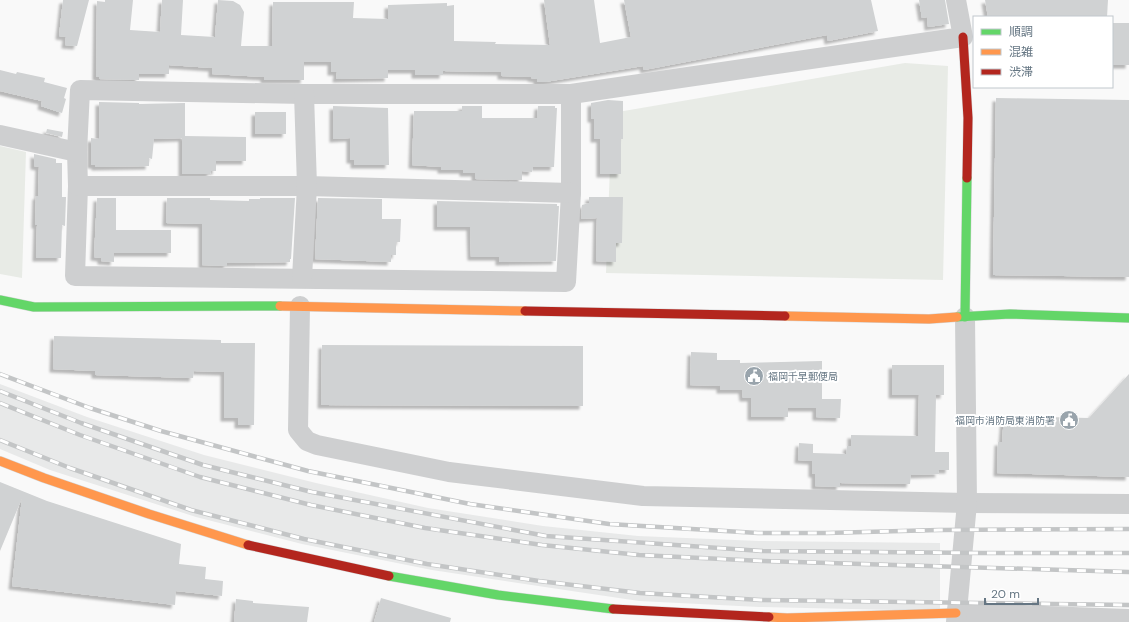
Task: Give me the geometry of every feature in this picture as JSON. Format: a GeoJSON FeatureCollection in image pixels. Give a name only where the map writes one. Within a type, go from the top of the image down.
{"type":"FeatureCollection","features":[{"type":"Feature","properties":{"kind":"street"},"geometry":{"type":"LineString","coordinates":[[956,0],[963,37],[968,118],[965,317],[966,503],[956,618]]}},
{"type":"Feature","properties":{"kind":"street"},"geometry":{"type":"LineString","coordinates":[[571,94],[571,193],[566,282],[75,276],[78,186],[77,152],[80,90],[304,94],[571,94],[963,37]]}},
{"type":"Feature","properties":{"kind":"street"},"geometry":{"type":"LineString","coordinates":[[302,278],[306,186],[304,94]]}},
{"type":"Feature","properties":{"kind":"street"},"geometry":{"type":"LineString","coordinates":[[0,136],[77,152]]}},
{"type":"Feature","properties":{"kind":"street"},"geometry":{"type":"LineString","coordinates":[[78,186],[306,186],[571,193]]}},
{"type":"Feature","properties":{"kind":"street"},"geometry":{"type":"LineString","coordinates":[[0,300],[34,307],[300,306],[929,320],[1010,314],[1129,318]]}},
{"type":"Feature","properties":{"kind":"street"},"geometry":{"type":"LineString","coordinates":[[300,306],[298,430],[307,441],[317,445],[449,472],[643,496],[966,503],[1129,504]]}},
{"type":"Feature","properties":{"kind":"street"},"geometry":{"type":"LineString","coordinates":[[0,461],[44,478],[149,514],[243,544],[298,558],[371,573],[617,616],[1129,619]]}},
{"type":"Feature","properties":{"kind":"shaded area"},"geometry":{"type":"Polygon","coordinates":[[[905,63],[948,66],[943,280],[606,273],[612,113],[905,63]]]}},
{"type":"Feature","properties":{"kind":"shaded area"},"geometry":{"type":"Polygon","coordinates":[[[0,146],[26,152],[22,278],[0,274],[0,146]]]}},
{"type":"Feature","properties":{"kind":"shaded area"},"geometry":{"type":"Polygon","coordinates":[[[0,384],[87,417],[204,455],[316,483],[428,508],[543,526],[638,536],[759,541],[940,543],[940,611],[759,607],[639,601],[432,570],[302,544],[196,517],[50,470],[0,449],[0,384]]]}},
{"type":"Feature","properties":{"kind":"building"},"geometry":{"type":"Polygon","coordinates":[[[63,0],[89,0],[77,46],[65,45],[66,37],[59,36],[63,0]]]}},
{"type":"Feature","properties":{"kind":"building"},"geometry":{"type":"Polygon","coordinates":[[[105,0],[133,0],[130,30],[160,32],[162,0],[183,0],[181,35],[215,37],[218,0],[233,1],[240,5],[244,12],[241,46],[272,46],[273,2],[354,2],[353,18],[388,19],[388,5],[447,3],[447,6],[454,5],[454,41],[496,42],[495,44],[550,45],[544,0],[594,0],[600,43],[631,37],[624,0],[871,0],[878,31],[828,41],[827,35],[644,70],[643,66],[545,82],[537,82],[537,79],[531,77],[501,76],[501,72],[443,71],[443,75],[415,75],[415,70],[388,70],[388,78],[336,79],[337,72],[331,72],[331,62],[304,62],[304,80],[264,80],[264,77],[212,74],[212,68],[169,65],[169,74],[139,74],[139,80],[99,79],[99,77],[96,77],[97,1],[105,2],[105,0]]]}},
{"type":"Feature","properties":{"kind":"building"},"geometry":{"type":"Polygon","coordinates":[[[919,0],[945,0],[949,24],[928,27],[927,17],[922,18],[919,0]]]}},
{"type":"Feature","properties":{"kind":"building"},"geometry":{"type":"Polygon","coordinates":[[[985,0],[1108,0],[1107,16],[988,16],[985,0]]]}},
{"type":"Feature","properties":{"kind":"building"},"geometry":{"type":"Polygon","coordinates":[[[1113,23],[1129,23],[1129,65],[1113,65],[1113,23]]]}},
{"type":"Feature","properties":{"kind":"building"},"geometry":{"type":"Polygon","coordinates":[[[0,70],[45,78],[44,82],[67,88],[62,113],[41,106],[42,101],[0,91],[0,70]]]}},
{"type":"Feature","properties":{"kind":"building"},"geometry":{"type":"Polygon","coordinates":[[[996,98],[1129,100],[1129,277],[993,275],[996,98]]]}},
{"type":"Feature","properties":{"kind":"building"},"geometry":{"type":"Polygon","coordinates":[[[608,100],[623,101],[621,174],[600,174],[600,139],[594,139],[594,119],[591,119],[591,103],[608,100]]]}},
{"type":"Feature","properties":{"kind":"building"},"geometry":{"type":"Polygon","coordinates":[[[99,102],[139,104],[185,103],[185,136],[246,137],[246,161],[216,161],[216,171],[211,171],[210,174],[182,174],[182,138],[154,139],[152,159],[149,158],[149,166],[95,167],[95,165],[91,165],[91,138],[99,139],[99,102]]]}},
{"type":"Feature","properties":{"kind":"building"},"geometry":{"type":"Polygon","coordinates":[[[333,106],[388,108],[389,165],[354,165],[354,160],[350,160],[350,138],[333,139],[333,106]]]}},
{"type":"Feature","properties":{"kind":"building"},"geometry":{"type":"Polygon","coordinates":[[[462,106],[482,106],[482,118],[537,118],[538,106],[555,106],[555,108],[557,108],[554,167],[533,167],[532,172],[522,171],[522,180],[475,179],[475,173],[463,173],[463,170],[441,170],[441,167],[412,165],[414,111],[462,111],[462,106]]]}},
{"type":"Feature","properties":{"kind":"building"},"geometry":{"type":"Polygon","coordinates":[[[255,112],[286,112],[286,134],[255,134],[255,112]]]}},
{"type":"Feature","properties":{"kind":"building"},"geometry":{"type":"Polygon","coordinates":[[[47,129],[63,132],[62,137],[46,133],[47,129]]]}},
{"type":"Feature","properties":{"kind":"building"},"geometry":{"type":"Polygon","coordinates":[[[34,154],[56,159],[56,163],[62,163],[62,197],[66,197],[65,226],[62,225],[61,258],[36,258],[37,225],[35,225],[39,167],[34,166],[34,154]]]}},
{"type":"Feature","properties":{"kind":"building"},"geometry":{"type":"Polygon","coordinates":[[[589,197],[623,197],[622,243],[616,243],[616,262],[596,261],[597,218],[581,219],[582,205],[589,203],[589,197]]]}},
{"type":"Feature","properties":{"kind":"building"},"geometry":{"type":"Polygon","coordinates":[[[97,198],[116,198],[116,230],[171,230],[171,253],[114,253],[114,262],[101,261],[101,258],[94,257],[97,198]]]}},
{"type":"Feature","properties":{"kind":"building"},"geometry":{"type":"Polygon","coordinates":[[[167,198],[210,198],[210,200],[249,201],[249,199],[260,198],[295,198],[290,262],[227,263],[227,266],[202,265],[202,224],[166,223],[167,198]]]}},
{"type":"Feature","properties":{"kind":"building"},"geometry":{"type":"Polygon","coordinates":[[[318,198],[382,199],[382,219],[401,219],[400,242],[396,242],[396,255],[391,255],[391,262],[315,259],[318,198]]]}},
{"type":"Feature","properties":{"kind":"building"},"geometry":{"type":"Polygon","coordinates":[[[437,201],[557,204],[557,206],[559,206],[556,261],[499,262],[499,257],[471,257],[470,227],[437,227],[437,201]]]}},
{"type":"Feature","properties":{"kind":"building"},"geometry":{"type":"Polygon","coordinates":[[[54,336],[221,340],[221,343],[255,343],[254,425],[238,425],[238,418],[224,418],[224,372],[194,371],[193,378],[95,375],[95,371],[53,369],[54,336]]]}},
{"type":"Feature","properties":{"kind":"building"},"geometry":{"type":"Polygon","coordinates":[[[322,345],[583,346],[583,406],[321,405],[322,345]]]}},
{"type":"Feature","properties":{"kind":"building"},"geometry":{"type":"Polygon","coordinates":[[[691,352],[717,353],[717,360],[740,360],[740,363],[822,361],[822,399],[841,399],[840,418],[816,417],[816,408],[788,408],[788,417],[751,417],[751,398],[743,398],[742,390],[720,390],[720,386],[690,385],[691,352]]]}},
{"type":"Feature","properties":{"kind":"building"},"geometry":{"type":"Polygon","coordinates":[[[892,365],[944,365],[944,395],[936,395],[935,452],[949,452],[949,470],[938,470],[939,474],[911,475],[910,484],[840,483],[840,487],[815,486],[815,474],[812,474],[812,461],[798,460],[799,443],[813,444],[813,453],[846,454],[847,446],[851,446],[851,435],[918,436],[919,395],[892,395],[892,365]]]}},
{"type":"Feature","properties":{"kind":"building"},"geometry":{"type":"Polygon","coordinates":[[[1129,374],[1129,477],[997,473],[998,442],[1002,442],[1004,416],[1089,418],[1129,374]]]}},
{"type":"Feature","properties":{"kind":"building"},"geometry":{"type":"Polygon","coordinates":[[[0,482],[47,501],[181,544],[179,564],[206,567],[205,579],[223,581],[222,596],[176,591],[175,605],[12,586],[22,498],[0,551],[0,482]]]}},
{"type":"Feature","properties":{"kind":"building"},"geometry":{"type":"Polygon","coordinates":[[[381,598],[451,618],[450,622],[374,622],[381,598]]]}},
{"type":"Feature","properties":{"kind":"building"},"geometry":{"type":"Polygon","coordinates":[[[236,599],[253,601],[253,603],[309,607],[307,622],[234,622],[236,599]]]}},
{"type":"Feature","properties":{"kind":"railway"},"geometry":{"type":"LineString","coordinates":[[0,374],[90,408],[161,431],[308,471],[470,504],[609,524],[758,533],[1129,529]]}},
{"type":"Feature","properties":{"kind":"railway"},"geometry":{"type":"LineString","coordinates":[[0,391],[81,423],[203,465],[312,492],[546,536],[762,551],[1129,553]]}},
{"type":"Feature","properties":{"kind":"railway"},"geometry":{"type":"LineString","coordinates":[[0,403],[80,435],[200,477],[311,505],[425,528],[542,545],[639,555],[763,561],[1129,572]]}},
{"type":"Feature","properties":{"kind":"railway"},"geometry":{"type":"LineString","coordinates":[[0,440],[70,468],[191,510],[304,539],[427,564],[539,581],[640,593],[761,600],[1129,605]]}},
{"type":"Feature","properties":{"kind":"traffic: fast"},"geometry":{"type":"LineString","coordinates":[[965,317],[967,178]]}},
{"type":"Feature","properties":{"kind":"traffic: fast"},"geometry":{"type":"LineString","coordinates":[[0,300],[34,307],[280,306]]}},
{"type":"Feature","properties":{"kind":"traffic: fast"},"geometry":{"type":"LineString","coordinates":[[957,317],[1010,314],[1129,318]]}},
{"type":"Feature","properties":{"kind":"traffic: fast"},"geometry":{"type":"LineString","coordinates":[[389,576],[498,595],[613,609]]}},
{"type":"Feature","properties":{"kind":"traffic: slow"},"geometry":{"type":"LineString","coordinates":[[280,306],[525,311]]}},
{"type":"Feature","properties":{"kind":"traffic: slow"},"geometry":{"type":"LineString","coordinates":[[785,316],[929,319],[957,317]]}},
{"type":"Feature","properties":{"kind":"traffic: slow"},"geometry":{"type":"LineString","coordinates":[[0,461],[44,478],[149,514],[248,545]]}},
{"type":"Feature","properties":{"kind":"traffic: slow"},"geometry":{"type":"LineString","coordinates":[[769,617],[787,618],[956,613]]}},
{"type":"Feature","properties":{"kind":"traffic: jam"},"geometry":{"type":"LineString","coordinates":[[963,37],[968,118],[967,178]]}},
{"type":"Feature","properties":{"kind":"traffic: jam"},"geometry":{"type":"LineString","coordinates":[[525,311],[785,316]]}},
{"type":"Feature","properties":{"kind":"traffic: jam"},"geometry":{"type":"LineString","coordinates":[[248,545],[389,576]]}},
{"type":"Feature","properties":{"kind":"traffic: jam"},"geometry":{"type":"LineString","coordinates":[[613,609],[769,617]]}},
{"type":"Feature","properties":{"kind":"place","name":"福岡千早郵便局"},"geometry":{"type":"Point","coordinates":[754,376]}},
{"type":"Feature","properties":{"kind":"place","name":"福岡市消防局東消防署"},"geometry":{"type":"Point","coordinates":[1069,420]}}]}
